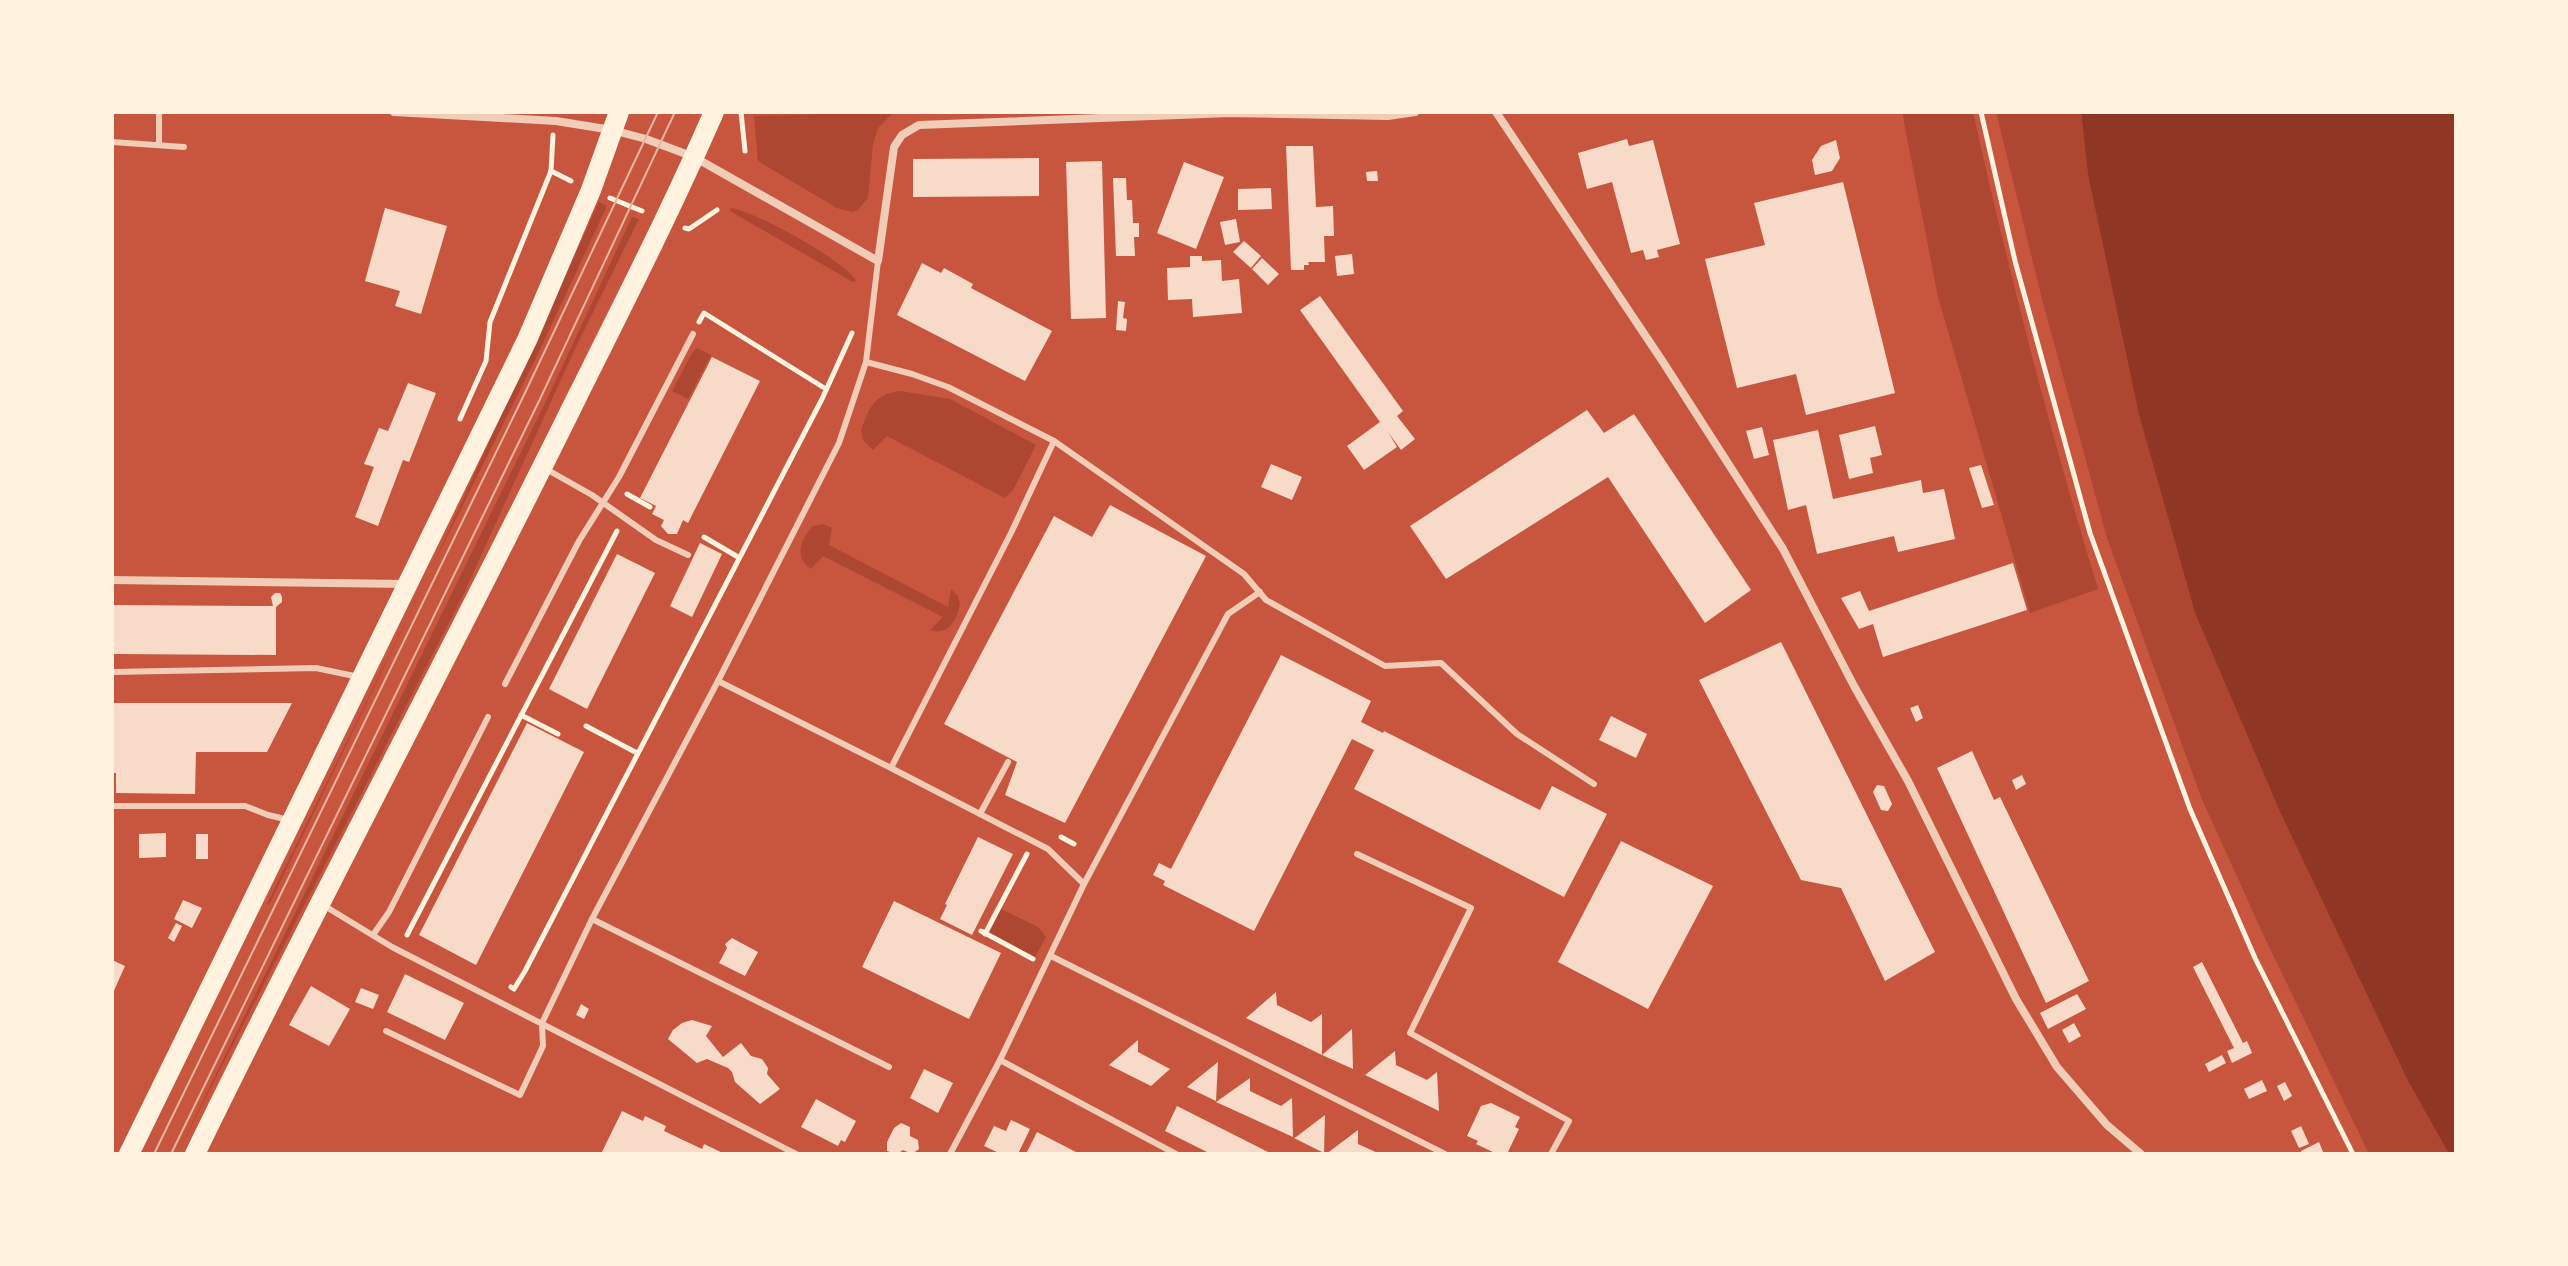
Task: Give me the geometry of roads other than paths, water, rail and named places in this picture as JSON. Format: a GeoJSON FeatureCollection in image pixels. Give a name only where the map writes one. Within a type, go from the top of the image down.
{"type":"FeatureCollection","features":[{"type":"Feature","properties":{"kind":"main road"},"geometry":{"type":"LineString","coordinates":[[195,1154],[543,467],[714,112]]}},
{"type":"Feature","properties":{"kind":"main road"},"geometry":{"type":"LineString","coordinates":[[129,1154],[548,295],[616,121]]}},
{"type":"Feature","properties":{"kind":"street"},"geometry":{"type":"LineString","coordinates":[[394,112],[556,121],[616,121],[694,157],[878,261],[894,147],[902,135],[919,125],[1230,113],[1388,116],[1415,112]]}},
{"type":"Feature","properties":{"kind":"street"},"geometry":{"type":"LineString","coordinates":[[1496,112],[1783,549],[1854,686],[1908,781],[2016,999],[2057,1067],[2107,1125],[2141,1154]]}},
{"type":"Feature","properties":{"kind":"street"},"geometry":{"type":"LineString","coordinates":[[112,580],[409,584]]}},
{"type":"Feature","properties":{"kind":"lane"},"geometry":{"type":"LineString","coordinates":[[159,112],[159,145]]}},
{"type":"Feature","properties":{"kind":"lane"},"geometry":{"type":"LineString","coordinates":[[112,142],[184,147]]}},
{"type":"Feature","properties":{"kind":"lane"},"geometry":{"type":"LineString","coordinates":[[386,1031],[520,1095],[543,1046],[542,1023],[592,919],[839,443],[866,362],[878,261]]}},
{"type":"Feature","properties":{"kind":"lane"},"geometry":{"type":"LineString","coordinates":[[505,684],[579,541],[619,477],[693,334]]}},
{"type":"Feature","properties":{"kind":"lane"},"geometry":{"type":"LineString","coordinates":[[866,362],[948,387],[1054,441],[1244,574],[1266,600],[1385,666],[1441,663],[1517,734],[1594,784]]}},
{"type":"Feature","properties":{"kind":"lane"},"geometry":{"type":"LineString","coordinates":[[891,768],[1011,533],[1054,441]]}},
{"type":"Feature","properties":{"kind":"lane"},"geometry":{"type":"LineString","coordinates":[[543,467],[603,502],[656,540],[688,555]]}},
{"type":"Feature","properties":{"kind":"lane"},"geometry":{"type":"LineString","coordinates":[[950,1154],[1000,1060],[1084,884],[1228,614],[1260,592]]}},
{"type":"Feature","properties":{"kind":"lane"},"geometry":{"type":"LineString","coordinates":[[112,672],[316,668],[362,678]]}},
{"type":"Feature","properties":{"kind":"lane"},"geometry":{"type":"LineString","coordinates":[[718,681],[1048,849],[1084,884]]}},
{"type":"Feature","properties":{"kind":"lane"},"geometry":{"type":"LineString","coordinates":[[373,935],[389,912],[488,717]]}},
{"type":"Feature","properties":{"kind":"lane"},"geometry":{"type":"LineString","coordinates":[[980,814],[1008,762]]}},
{"type":"Feature","properties":{"kind":"lane"},"geometry":{"type":"LineString","coordinates":[[112,806],[245,806],[292,820]]}},
{"type":"Feature","properties":{"kind":"lane"},"geometry":{"type":"LineString","coordinates":[[1357,854],[1471,908],[1410,1033],[1569,1121],[1551,1154]]}},
{"type":"Feature","properties":{"kind":"lane"},"geometry":{"type":"LineString","coordinates":[[320,904],[373,935],[796,1154]]}},
{"type":"Feature","properties":{"kind":"lane"},"geometry":{"type":"LineString","coordinates":[[592,919],[889,1067]]}},
{"type":"Feature","properties":{"kind":"lane"},"geometry":{"type":"LineString","coordinates":[[1051,956],[1445,1154]]}},
{"type":"Feature","properties":{"kind":"lane"},"geometry":{"type":"LineString","coordinates":[[1000,1060],[1176,1154]]}},
{"type":"Feature","properties":{"kind":"tram line"},"geometry":{"type":"LineString","coordinates":[[154,1154],[524,395],[658,112]]}},
{"type":"Feature","properties":{"kind":"tram line"},"geometry":{"type":"LineString","coordinates":[[171,1154],[540,399],[675,112]]}}]}
